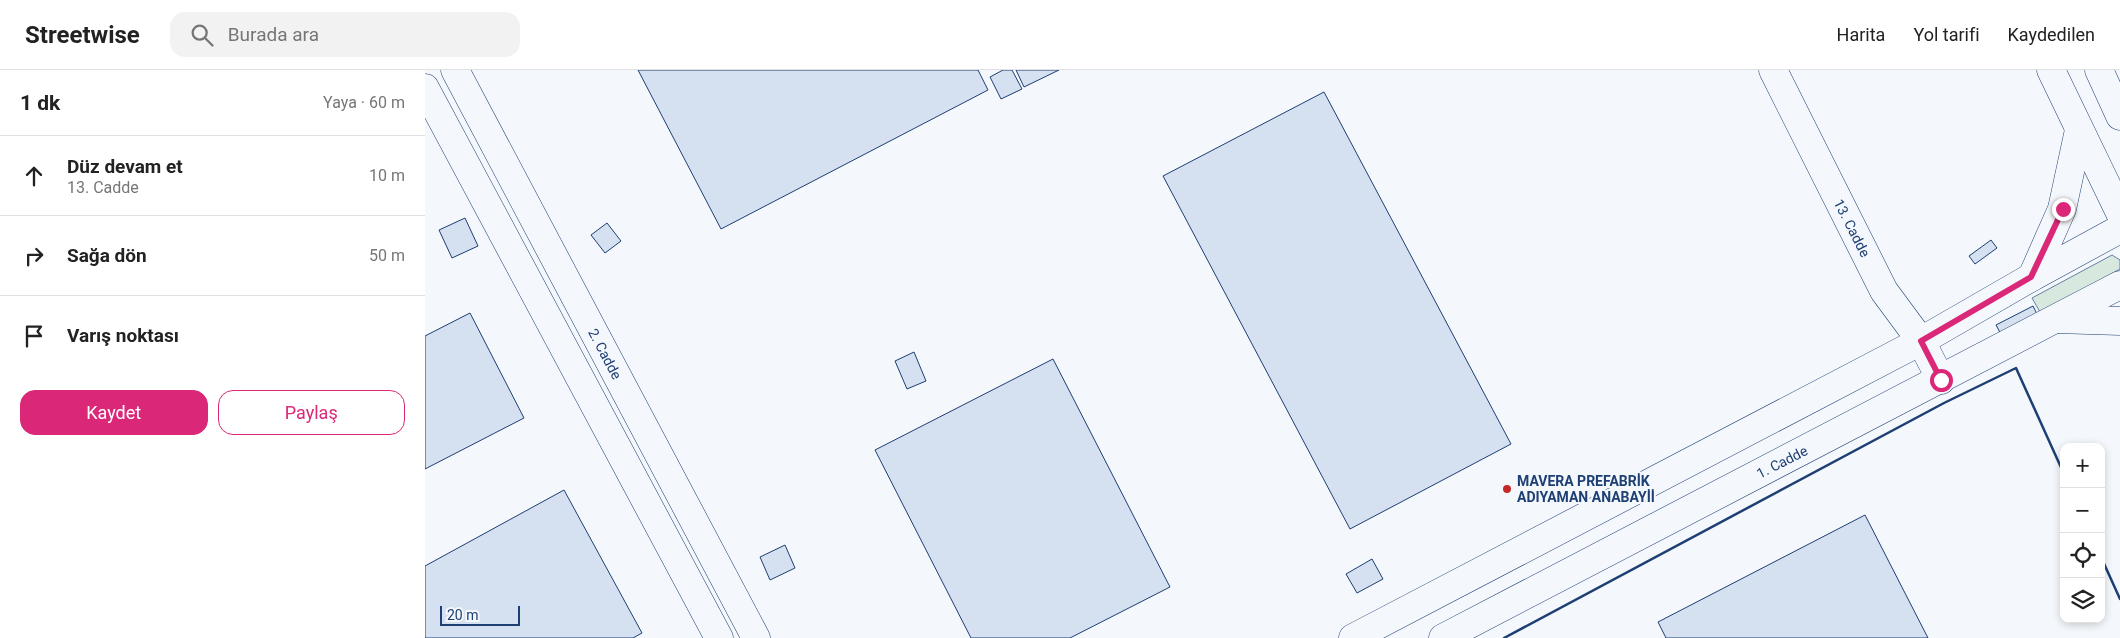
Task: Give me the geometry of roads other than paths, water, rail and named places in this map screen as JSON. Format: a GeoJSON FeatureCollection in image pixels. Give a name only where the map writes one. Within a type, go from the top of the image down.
{"type":"FeatureCollection","features":[{"type":"Feature","properties":{"kind":"street","name":"2. Cadde"},"geometry":{"type":"LineString","coordinates":[[455,70],[756,638]]}},
{"type":"Feature","properties":{"kind":"street","name":"13. Cadde"},"geometry":{"type":"LineString","coordinates":[[1773,70],[1884,291],[1921,341],[1941,380]]}},
{"type":"Feature","properties":{"kind":"street"},"geometry":{"type":"LineString","coordinates":[[2051,70],[2120,213]]}},
{"type":"Feature","properties":{"kind":"street"},"geometry":{"type":"LineString","coordinates":[[2099,70],[2120,116]]}},
{"type":"Feature","properties":{"kind":"street"},"geometry":{"type":"LineString","coordinates":[[425,88],[719,638]]}},
{"type":"Feature","properties":{"kind":"street"},"geometry":{"type":"LineString","coordinates":[[2031,277],[2063,209],[2079,130]]}},
{"type":"Feature","properties":{"kind":"street"},"geometry":{"type":"LineString","coordinates":[[1353,638],[1921,341],[2031,277],[2120,229]]}},
{"type":"Feature","properties":{"kind":"street","name":"1. Cadde"},"geometry":{"type":"LineString","coordinates":[[1443,638],[2120,285]]}},
{"type":"Feature","properties":{"kind":"street"},"geometry":{"type":"LineString","coordinates":[[2056,320],[2120,321]]}},
{"type":"Feature","properties":{"kind":"place","name":"MAVERA PREFABRİK ADIYAMAN ANABAYİİ"},"geometry":{"type":"Point","coordinates":[1507,489]}}]}
